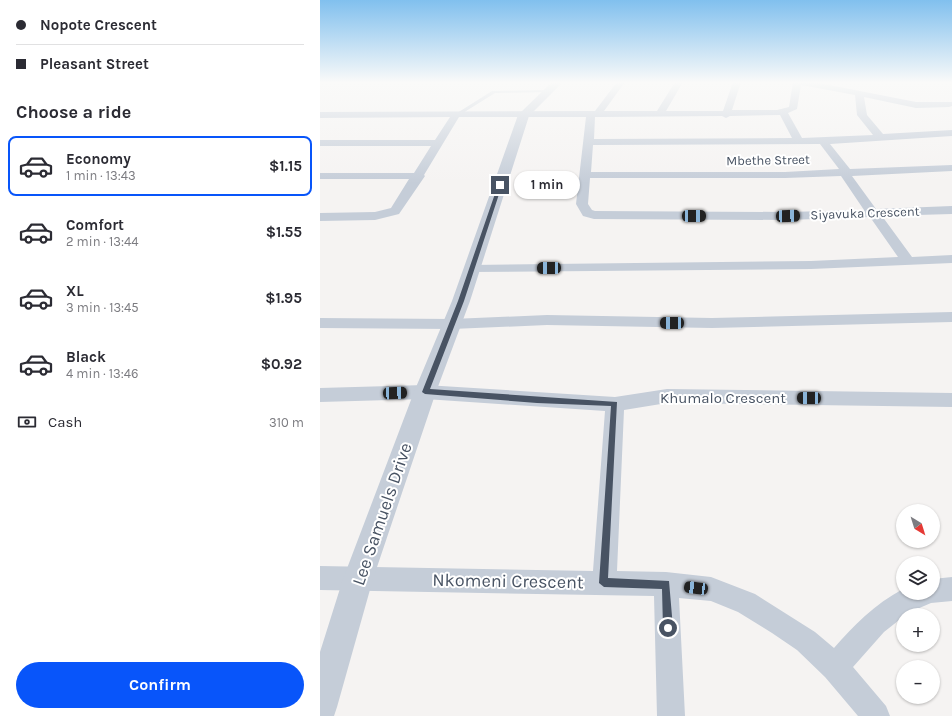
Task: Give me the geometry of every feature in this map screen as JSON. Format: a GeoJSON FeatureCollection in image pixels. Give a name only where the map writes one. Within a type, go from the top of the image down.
{"type":"FeatureCollection","features":[{"type":"Feature","properties":{"kind":"street"},"geometry":{"type":"LineString","coordinates":[[320,217],[375,216],[389,213],[398,207],[419,176],[438,142],[456,115]]}},
{"type":"Feature","properties":{"kind":"street","name":"Lee Samuels Drive"},"geometry":{"type":"LineString","coordinates":[[320,707],[358,579],[425,392],[472,269],[524,115]]}},
{"type":"Feature","properties":{"kind":"street","name":"Siyavuka Crescent"},"geometry":{"type":"LineString","coordinates":[[594,115],[589,142],[582,207],[587,213],[601,216],[788,216],[952,210]]}},
{"type":"Feature","properties":{"kind":"street"},"geometry":{"type":"LineString","coordinates":[[784,115],[800,141]]}},
{"type":"Feature","properties":{"kind":"street"},"geometry":{"type":"LineString","coordinates":[[863,115],[881,138]]}},
{"type":"Feature","properties":{"kind":"street"},"geometry":{"type":"LineString","coordinates":[[589,142],[824,141],[952,133]]}},
{"type":"Feature","properties":{"kind":"street"},"geometry":{"type":"LineString","coordinates":[[824,141],[908,261]]}},
{"type":"Feature","properties":{"kind":"street"},"geometry":{"type":"LineString","coordinates":[[320,143],[438,142]]}},
{"type":"Feature","properties":{"kind":"street","name":"Mbethe Street"},"geometry":{"type":"LineString","coordinates":[[585,176],[845,173],[952,168]]}},
{"type":"Feature","properties":{"kind":"street"},"geometry":{"type":"LineString","coordinates":[[320,176],[419,176]]}},
{"type":"Feature","properties":{"kind":"street"},"geometry":{"type":"LineString","coordinates":[[472,269],[811,265],[952,260]]}},
{"type":"Feature","properties":{"kind":"street"},"geometry":{"type":"LineString","coordinates":[[320,323],[452,324],[547,320],[712,323],[952,317]]}},
{"type":"Feature","properties":{"kind":"street","name":"Khumalo Crescent"},"geometry":{"type":"LineString","coordinates":[[320,395],[425,392],[615,404],[667,396],[952,400]]}},
{"type":"Feature","properties":{"kind":"street"},"geometry":{"type":"LineString","coordinates":[[604,583],[615,404]]}},
{"type":"Feature","properties":{"kind":"street","name":"Nkomeni Crescent"},"geometry":{"type":"LineString","coordinates":[[320,578],[666,584],[711,590],[746,603],[806,641],[835,667],[876,716]]}},
{"type":"Feature","properties":{"kind":"street"},"geometry":{"type":"LineString","coordinates":[[666,584],[671,716]]}},
{"type":"Feature","properties":{"kind":"street"},"geometry":{"type":"LineString","coordinates":[[940,590],[952,588]]}},
{"type":"Feature","properties":{"kind":"street"},"geometry":{"type":"LineString","coordinates":[[835,667],[860,638],[900,604],[909,600]]}},
{"type":"Feature","properties":{"kind":"route"},"geometry":{"type":"LineString","coordinates":[[500,185],[461,301],[425,392],[615,404],[604,583],[666,584],[668,628]]}}]}
